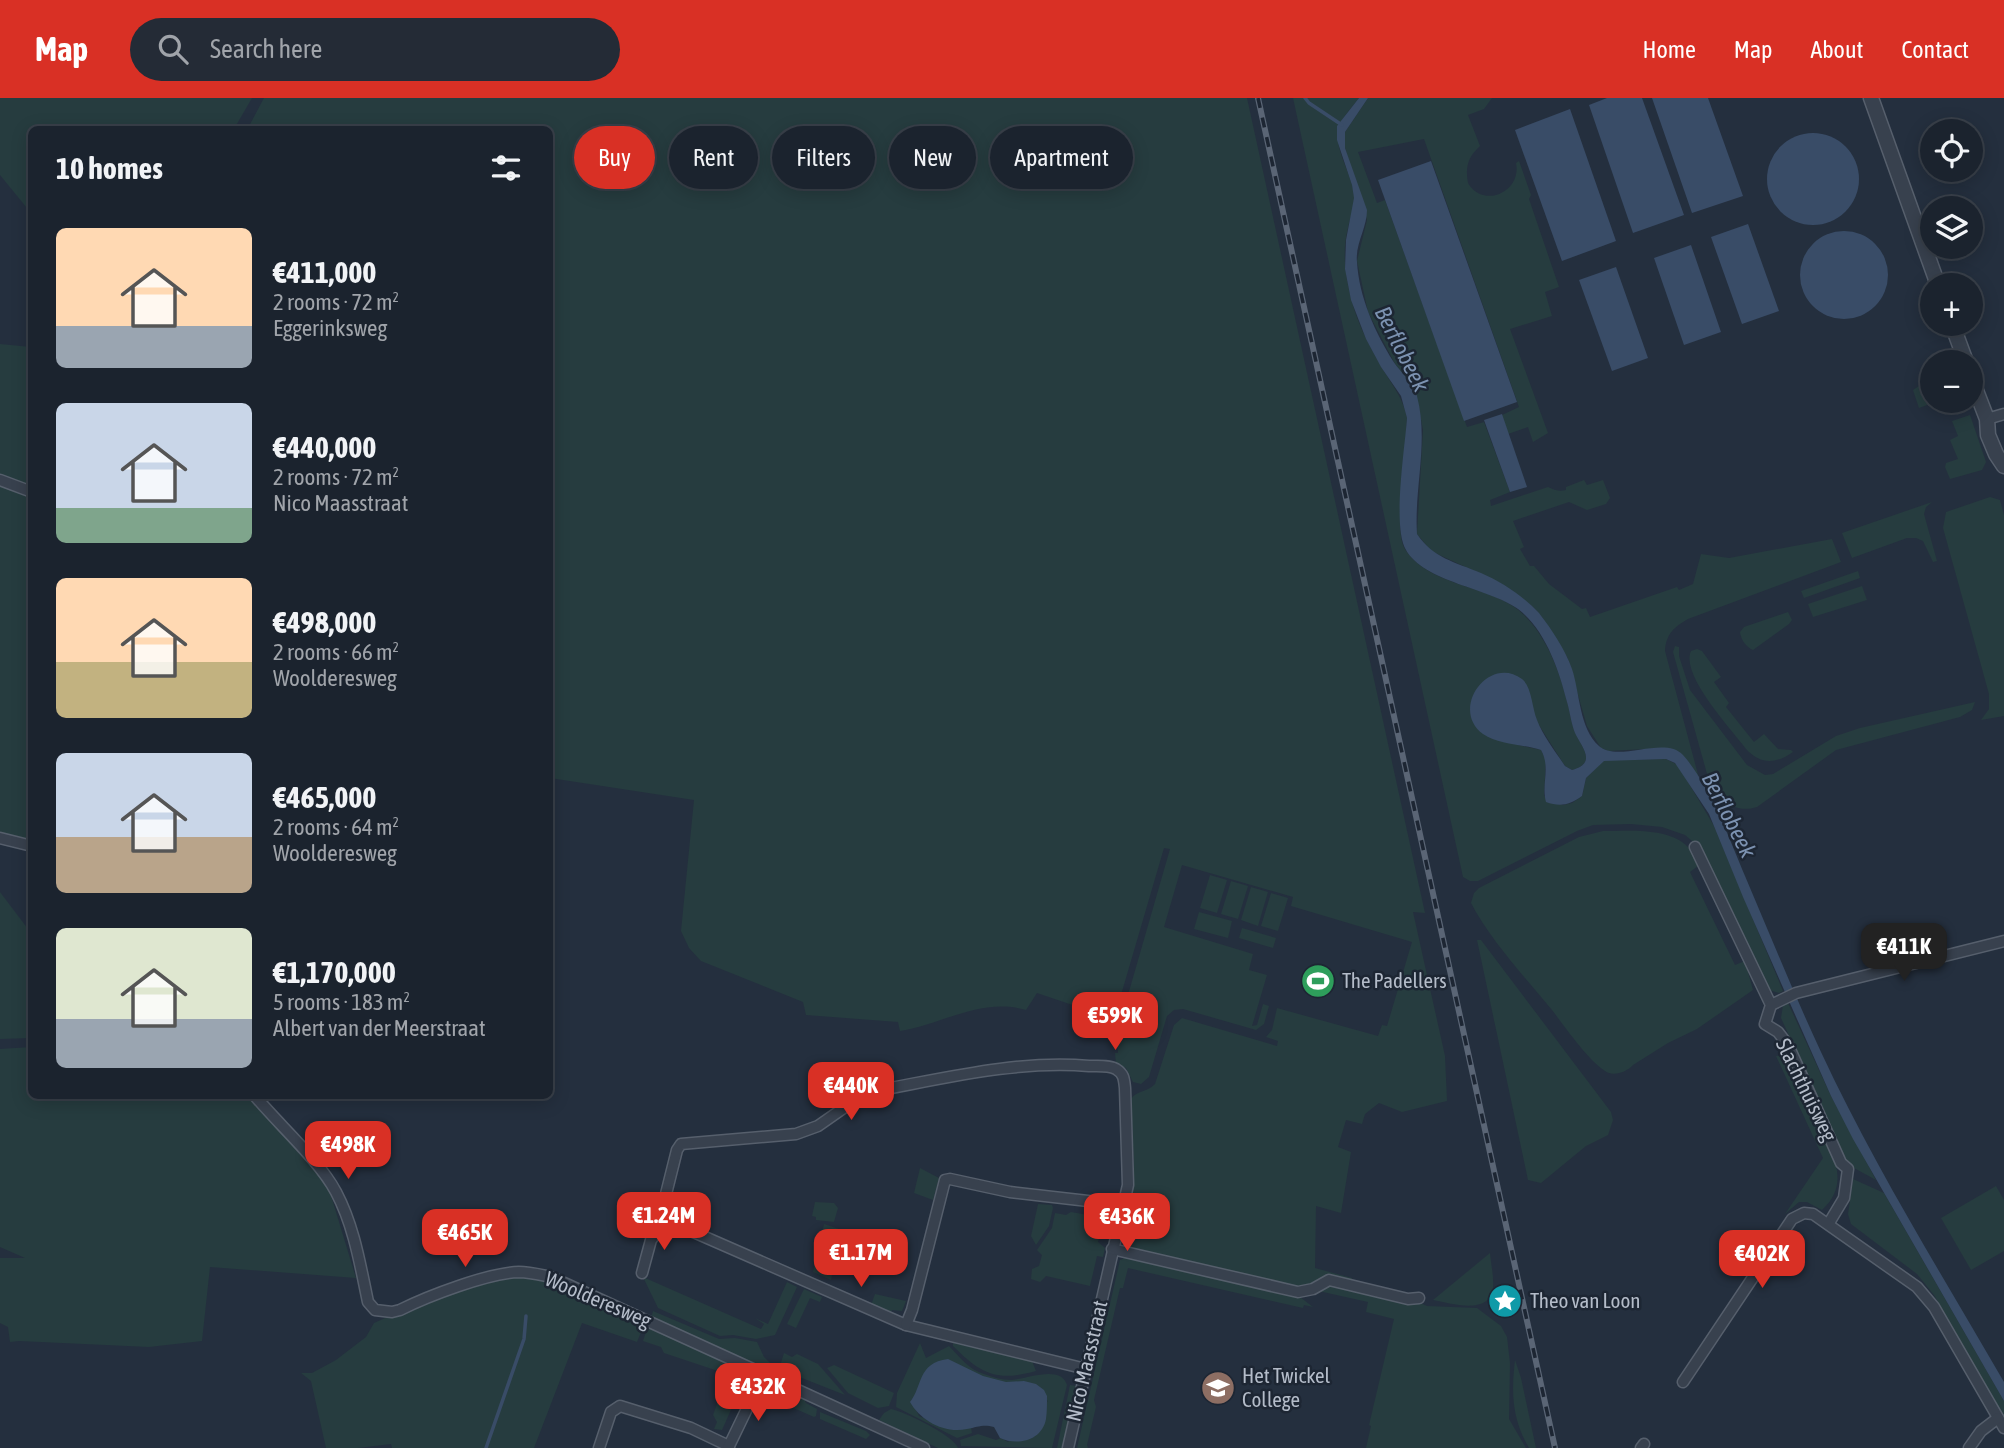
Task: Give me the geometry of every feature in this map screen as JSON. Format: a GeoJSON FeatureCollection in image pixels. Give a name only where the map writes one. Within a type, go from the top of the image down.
{"type":"FeatureCollection","features":[{"type":"Feature","properties":{"kind":"street"},"geometry":{"type":"LineString","coordinates":[[1871,98],[1934,273]]}},
{"type":"Feature","properties":{"kind":"street"},"geometry":{"type":"LineString","coordinates":[[1983,409],[2004,449]]}},
{"type":"Feature","properties":{"kind":"street"},"geometry":{"type":"LineString","coordinates":[[1987,419],[2004,414]]}},
{"type":"Feature","properties":{"kind":"street"},"geometry":{"type":"LineString","coordinates":[[1987,419],[1988,435],[2004,466]]}},
{"type":"Feature","properties":{"kind":"street"},"geometry":{"type":"LineString","coordinates":[[0,480],[28,490]]}},
{"type":"Feature","properties":{"kind":"street"},"geometry":{"type":"LineString","coordinates":[[0,838],[28,845]]}},
{"type":"Feature","properties":{"kind":"street","name":"Slachthuisweg"},"geometry":{"type":"LineString","coordinates":[[1695,847],[1771,1005],[1765,1024],[1779,1032],[1788,1045],[1841,1163],[1848,1169],[1844,1198],[1829,1223]]}},
{"type":"Feature","properties":{"kind":"street"},"geometry":{"type":"LineString","coordinates":[[1771,1005],[1796,993],[2004,942]]}},
{"type":"Feature","properties":{"kind":"street","name":"Nico Maasstraat"},"geometry":{"type":"LineString","coordinates":[[642,1273],[651,1240],[666,1220],[663,1210],[677,1150],[681,1144],[796,1134],[818,1126],[858,1098],[874,1091],[1024,1065],[1112,1067],[1124,1077],[1128,1173],[1068,1448]]}},
{"type":"Feature","properties":{"kind":"street","name":"Woolderesweg"},"geometry":{"type":"LineString","coordinates":[[258,1099],[325,1175],[335,1191],[353,1235],[368,1302],[375,1310],[392,1312],[451,1289],[507,1273],[530,1272],[559,1280],[757,1371],[766,1382],[778,1381],[924,1448]]}},
{"type":"Feature","properties":{"kind":"street"},"geometry":{"type":"LineString","coordinates":[[906,1325],[945,1180],[1010,1192],[1123,1205]]}},
{"type":"Feature","properties":{"kind":"street"},"geometry":{"type":"LineString","coordinates":[[1683,1382],[1792,1219],[1804,1213],[1813,1214],[1905,1278],[1926,1297],[2004,1428]]}},
{"type":"Feature","properties":{"kind":"street"},"geometry":{"type":"LineString","coordinates":[[666,1220],[906,1325],[1086,1369]]}},
{"type":"Feature","properties":{"kind":"street"},"geometry":{"type":"LineString","coordinates":[[1112,1249],[1298,1292],[1313,1289],[1329,1280],[1408,1299],[1419,1298]]}},
{"type":"Feature","properties":{"kind":"street"},"geometry":{"type":"LineString","coordinates":[[599,1448],[611,1412],[620,1406],[672,1422],[729,1447],[756,1390],[766,1382]]}},
{"type":"Feature","properties":{"kind":"street"},"geometry":{"type":"LineString","coordinates":[[1969,1448],[1981,1431],[1998,1418]]}},
{"type":"Feature","properties":{"kind":"green space"},"geometry":{"type":"Polygon","coordinates":[[[0,98],[252,98],[236,126],[28,126],[28,209],[0,175],[0,98]]]}},
{"type":"Feature","properties":{"kind":"green space"},"geometry":{"type":"Polygon","coordinates":[[[264,98],[1247,98],[1425,913],[1413,912],[1445,1056],[1447,1101],[1402,1112],[1379,1103],[1365,1114],[1362,1124],[1346,1120],[1338,1147],[1351,1152],[1341,1213],[1316,1206],[1315,1268],[1352,1278],[1351,1283],[1324,1276],[1302,1288],[1128,1248],[1122,1238],[1134,1169],[1131,1099],[1155,1084],[1174,1025],[1182,1018],[1277,1046],[1278,1041],[1266,1037],[1272,1030],[1277,1008],[1378,1036],[1382,1025],[1387,1026],[1412,942],[1291,906],[1293,897],[1182,865],[1164,927],[1253,954],[1249,970],[1267,975],[1252,1026],[1257,1025],[1263,1004],[1269,1006],[1264,1024],[1256,1030],[1183,1009],[1174,1010],[1167,1016],[1149,1077],[1141,1084],[1133,1082],[1126,1068],[1116,1064],[1118,1021],[1170,849],[1164,848],[1114,1019],[1037,993],[1026,1010],[1010,1007],[978,1009],[900,1031],[898,1022],[806,1015],[803,1002],[701,961],[689,948],[681,931],[694,800],[553,778],[553,126],[249,126],[264,98]]]}},
{"type":"Feature","properties":{"kind":"green space"},"geometry":{"type":"Polygon","coordinates":[[[1293,98],[1359,98],[1343,119],[1338,138],[1354,196],[1345,245],[1346,271],[1353,306],[1360,324],[1376,358],[1400,397],[1407,418],[1400,526],[1405,549],[1418,564],[1432,573],[1512,605],[1532,624],[1546,644],[1586,759],[1580,767],[1572,770],[1565,766],[1537,722],[1533,710],[1518,745],[1541,750],[1546,760],[1544,796],[1563,805],[1572,803],[1582,796],[1586,778],[1604,760],[1666,759],[1678,765],[1714,826],[1783,991],[1779,993],[1769,990],[1698,846],[1685,835],[1662,827],[1631,824],[1593,825],[1478,881],[1463,877],[1293,98]]]}},
{"type":"Feature","properties":{"kind":"green space"},"geometry":{"type":"Polygon","coordinates":[[[1368,98],[1492,98],[1484,109],[1468,115],[1480,146],[1468,163],[1468,183],[1483,195],[1500,194],[1513,182],[1516,163],[1519,161],[1531,195],[1529,199],[1559,287],[1545,292],[1552,316],[1510,329],[1548,433],[1533,442],[1528,427],[1508,434],[1502,415],[1519,407],[1424,139],[1358,152],[1377,203],[1385,200],[1467,427],[1484,422],[1510,492],[1490,500],[1491,506],[1548,487],[1564,491],[1566,487],[1584,480],[1587,485],[1603,480],[1610,498],[1606,504],[1587,510],[1569,502],[1513,521],[1524,547],[1520,549],[1530,566],[1534,566],[1549,584],[1582,609],[1586,608],[1590,617],[1693,584],[1701,554],[1729,558],[1832,539],[1841,562],[1688,619],[1669,636],[1665,651],[1700,782],[1683,756],[1647,749],[1608,751],[1601,748],[1587,726],[1567,657],[1542,617],[1532,606],[1502,584],[1431,551],[1417,534],[1423,430],[1416,394],[1395,364],[1368,312],[1357,261],[1367,220],[1345,148],[1345,132],[1368,98]]]}},
{"type":"Feature","properties":{"kind":"green space"},"geometry":{"type":"Polygon","coordinates":[[[0,344],[28,347],[28,486],[0,474],[0,344]]]}},
{"type":"Feature","properties":{"kind":"green space"},"geometry":{"type":"Polygon","coordinates":[[[1920,385],[1919,408],[1913,390],[1920,385]]]}},
{"type":"Feature","properties":{"kind":"green space"},"geometry":{"type":"Polygon","coordinates":[[[1970,415],[1986,462],[1982,470],[1950,479],[1946,463],[1958,459],[1950,440],[1958,436],[1952,421],[1970,415]]]}},
{"type":"Feature","properties":{"kind":"green space"},"geometry":{"type":"Polygon","coordinates":[[[0,484],[28,497],[28,842],[0,833],[0,484]]]}},
{"type":"Feature","properties":{"kind":"green space"},"geometry":{"type":"Polygon","coordinates":[[[1990,497],[2000,500],[2004,515],[2004,716],[1981,720],[1989,709],[1989,694],[1943,528],[1946,512],[1990,497]]]}},
{"type":"Feature","properties":{"kind":"green space"},"geometry":{"type":"Polygon","coordinates":[[[1932,502],[1926,507],[1924,514],[1937,561],[1933,562],[1923,541],[1916,538],[1907,538],[1852,558],[1842,533],[1932,502]]]}},
{"type":"Feature","properties":{"kind":"green space"},"geometry":{"type":"Polygon","coordinates":[[[1858,571],[1860,578],[1804,598],[1801,591],[1858,571]]]}},
{"type":"Feature","properties":{"kind":"green space"},"geometry":{"type":"Polygon","coordinates":[[[1862,586],[1867,600],[1813,617],[1808,604],[1862,586]]]}},
{"type":"Feature","properties":{"kind":"green space"},"geometry":{"type":"Polygon","coordinates":[[[1788,612],[1792,620],[1789,624],[1753,650],[1744,643],[1740,632],[1744,627],[1788,612]]]}},
{"type":"Feature","properties":{"kind":"green space"},"geometry":{"type":"Polygon","coordinates":[[[1675,646],[1679,647],[1679,656],[1690,690],[1747,765],[1765,775],[1773,774],[1836,736],[1975,702],[1972,710],[1960,717],[1836,750],[1757,807],[1741,809],[1728,804],[1709,781],[1673,652],[1675,646]]]}},
{"type":"Feature","properties":{"kind":"green space"},"geometry":{"type":"Polygon","coordinates":[[[1691,651],[1702,651],[1721,677],[1714,682],[1729,703],[1726,707],[1754,742],[1764,734],[1778,749],[1793,752],[1781,759],[1769,761],[1757,758],[1746,749],[1709,702],[1693,674],[1691,651]]]}},
{"type":"Feature","properties":{"kind":"green space"},"geometry":{"type":"Polygon","coordinates":[[[1603,831],[1660,833],[1688,847],[1698,866],[1690,872],[1735,965],[1745,961],[1753,990],[1697,1029],[1616,1074],[1608,1073],[1598,1066],[1584,1051],[1498,945],[1471,903],[1479,888],[1579,837],[1603,831]]]}},
{"type":"Feature","properties":{"kind":"green space"},"geometry":{"type":"Polygon","coordinates":[[[1210,875],[1227,880],[1217,913],[1200,908],[1210,875]]]}},
{"type":"Feature","properties":{"kind":"green space"},"geometry":{"type":"Polygon","coordinates":[[[1231,881],[1248,886],[1238,919],[1221,914],[1231,881]]]}},
{"type":"Feature","properties":{"kind":"green space"},"geometry":{"type":"Polygon","coordinates":[[[1251,887],[1268,892],[1258,926],[1241,920],[1251,887]]]}},
{"type":"Feature","properties":{"kind":"green space"},"geometry":{"type":"Polygon","coordinates":[[[0,892],[28,929],[28,1038],[0,1039],[0,892]]]}},
{"type":"Feature","properties":{"kind":"green space"},"geometry":{"type":"Polygon","coordinates":[[[1271,893],[1288,898],[1278,931],[1261,926],[1271,893]]]}},
{"type":"Feature","properties":{"kind":"green space"},"geometry":{"type":"Polygon","coordinates":[[[1199,912],[1232,921],[1228,938],[1194,929],[1199,912]]]}},
{"type":"Feature","properties":{"kind":"green space"},"geometry":{"type":"Polygon","coordinates":[[[1242,928],[1276,938],[1273,948],[1239,938],[1242,928]]]}},
{"type":"Feature","properties":{"kind":"green space"},"geometry":{"type":"Polygon","coordinates":[[[1477,940],[1481,940],[1611,1112],[1613,1120],[1608,1135],[1586,1146],[1541,1183],[1528,1180],[1477,940]]]}},
{"type":"Feature","properties":{"kind":"green space"},"geometry":{"type":"Polygon","coordinates":[[[1788,1003],[1831,1096],[1876,1180],[1854,1168],[1846,1160],[1781,1018],[1783,1005],[1788,1003]]]}},
{"type":"Feature","properties":{"kind":"green space"},"geometry":{"type":"Polygon","coordinates":[[[28,1047],[28,1099],[251,1099],[329,1189],[356,1278],[210,1267],[202,1341],[149,1347],[10,1342],[8,1327],[0,1323],[0,1258],[25,1258],[0,1247],[0,1049],[28,1047]]]}},
{"type":"Feature","properties":{"kind":"green space"},"geometry":{"type":"Polygon","coordinates":[[[1784,1055],[1831,1149],[1836,1166],[1836,1189],[1822,1210],[1807,1202],[1799,1202],[1785,1214],[1823,1158],[1776,1056],[1784,1055]]]}},
{"type":"Feature","properties":{"kind":"green space"},"geometry":{"type":"Polygon","coordinates":[[[920,1168],[939,1178],[933,1200],[914,1193],[920,1168]]]}},
{"type":"Feature","properties":{"kind":"green space"},"geometry":{"type":"Polygon","coordinates":[[[1853,1179],[1884,1193],[2004,1401],[2004,1417],[1934,1295],[1917,1274],[1851,1224],[1848,1214],[1853,1179]]]}},
{"type":"Feature","properties":{"kind":"green space"},"geometry":{"type":"Polygon","coordinates":[[[1996,1186],[2004,1200],[2004,1251],[1971,1270],[1941,1218],[1996,1186]]]}},
{"type":"Feature","properties":{"kind":"green space"},"geometry":{"type":"Polygon","coordinates":[[[815,1202],[834,1203],[838,1208],[834,1222],[816,1220],[816,1217],[812,1216],[815,1202]]]}},
{"type":"Feature","properties":{"kind":"green space"},"geometry":{"type":"Polygon","coordinates":[[[1038,1204],[1052,1205],[1053,1208],[1049,1226],[1036,1245],[1031,1236],[1038,1204]]]}},
{"type":"Feature","properties":{"kind":"green space"},"geometry":{"type":"Polygon","coordinates":[[[1097,1210],[1105,1213],[1098,1242],[1105,1248],[1103,1257],[1097,1256],[1090,1286],[1046,1276],[1040,1282],[1031,1279],[1032,1269],[1039,1266],[1042,1255],[1037,1250],[1052,1228],[1055,1213],[1066,1215],[1071,1212],[1094,1216],[1097,1210]]]}},
{"type":"Feature","properties":{"kind":"green space"},"geometry":{"type":"Polygon","coordinates":[[[824,1224],[842,1230],[831,1280],[813,1272],[824,1224]]]}},
{"type":"Feature","properties":{"kind":"green space"},"geometry":{"type":"Polygon","coordinates":[[[1490,1253],[1493,1288],[1490,1297],[1484,1302],[1468,1306],[1433,1300],[1490,1253]]]}},
{"type":"Feature","properties":{"kind":"green space"},"geometry":{"type":"Polygon","coordinates":[[[1125,1258],[1300,1297],[1313,1307],[1304,1305],[1303,1308],[1128,1268],[1123,1288],[1120,1288],[1094,1400],[1096,1407],[1088,1448],[1077,1448],[1120,1260],[1125,1258]]]}},
{"type":"Feature","properties":{"kind":"green space"},"geometry":{"type":"Polygon","coordinates":[[[510,1275],[545,1278],[644,1325],[637,1342],[582,1323],[534,1448],[392,1448],[391,1444],[326,1448],[311,1381],[301,1373],[312,1373],[336,1360],[366,1337],[374,1323],[423,1301],[510,1275]]]}},
{"type":"Feature","properties":{"kind":"green space"},"geometry":{"type":"Polygon","coordinates":[[[643,1277],[761,1329],[764,1324],[755,1318],[768,1324],[787,1282],[797,1287],[775,1335],[756,1339],[720,1336],[658,1308],[643,1277]]]}},
{"type":"Feature","properties":{"kind":"green space"},"geometry":{"type":"Polygon","coordinates":[[[1327,1286],[1405,1303],[1477,1308],[1501,1326],[1507,1337],[1510,1363],[1509,1419],[1526,1448],[1366,1448],[1394,1319],[1366,1312],[1368,1302],[1313,1292],[1327,1286]]]}},
{"type":"Feature","properties":{"kind":"green space"},"geometry":{"type":"Polygon","coordinates":[[[804,1289],[822,1297],[820,1302],[810,1298],[796,1328],[787,1324],[804,1289]]]}},
{"type":"Feature","properties":{"kind":"green space"},"geometry":{"type":"Polygon","coordinates":[[[875,1294],[906,1301],[902,1311],[892,1310],[890,1314],[871,1305],[875,1294]]]}},
{"type":"Feature","properties":{"kind":"green space"},"geometry":{"type":"Polygon","coordinates":[[[653,1311],[719,1339],[735,1338],[757,1342],[764,1357],[772,1365],[768,1374],[651,1318],[653,1311]]]}},
{"type":"Feature","properties":{"kind":"green space"},"geometry":{"type":"Polygon","coordinates":[[[648,1326],[755,1374],[759,1379],[753,1385],[664,1353],[661,1347],[643,1341],[648,1326]]]}},
{"type":"Feature","properties":{"kind":"green space"},"geometry":{"type":"Polygon","coordinates":[[[920,1343],[926,1358],[949,1346],[974,1369],[998,1378],[1011,1380],[1042,1374],[1058,1375],[1067,1385],[1052,1448],[961,1446],[960,1440],[978,1434],[1008,1442],[1048,1401],[1013,1384],[990,1380],[911,1400],[919,1416],[943,1426],[971,1428],[972,1433],[957,1438],[896,1407],[897,1393],[920,1343]]]}},
{"type":"Feature","properties":{"kind":"green space"},"geometry":{"type":"Polygon","coordinates":[[[953,1343],[1032,1361],[1036,1371],[1010,1376],[990,1373],[972,1363],[953,1343]]]}},
{"type":"Feature","properties":{"kind":"green space"},"geometry":{"type":"Polygon","coordinates":[[[784,1353],[792,1357],[797,1354],[818,1364],[845,1395],[779,1369],[784,1353]]]}},
{"type":"Feature","properties":{"kind":"green space"},"geometry":{"type":"Polygon","coordinates":[[[1515,1360],[1536,1448],[1529,1448],[1516,1416],[1513,1395],[1515,1360]]]}},
{"type":"Feature","properties":{"kind":"green space"},"geometry":{"type":"Polygon","coordinates":[[[834,1365],[894,1393],[889,1406],[878,1408],[848,1393],[827,1368],[834,1365]]]}},
{"type":"Feature","properties":{"kind":"green space"},"geometry":{"type":"Polygon","coordinates":[[[727,1377],[735,1380],[730,1397],[734,1403],[722,1430],[714,1429],[717,1422],[713,1415],[727,1377]]]}},
{"type":"Feature","properties":{"kind":"green space"},"geometry":{"type":"Polygon","coordinates":[[[1070,1385],[1076,1386],[1062,1448],[1057,1448],[1070,1385]]]}},
{"type":"Feature","properties":{"kind":"green space"},"geometry":{"type":"Polygon","coordinates":[[[776,1387],[798,1400],[804,1399],[817,1409],[816,1416],[773,1399],[776,1387]]]}},
{"type":"Feature","properties":{"kind":"green space"},"geometry":{"type":"Polygon","coordinates":[[[891,1409],[938,1431],[958,1448],[938,1448],[879,1420],[891,1409]]]}},
{"type":"Feature","properties":{"kind":"green space"},"geometry":{"type":"Polygon","coordinates":[[[820,1412],[870,1435],[866,1439],[820,1419],[820,1412]]]}},
{"type":"Feature","properties":{"kind":"water"},"geometry":{"type":"Polygon","coordinates":[[[1359,98],[1368,98],[1345,132],[1345,148],[1367,210],[1358,249],[1358,275],[1369,314],[1380,338],[1417,396],[1422,430],[1417,534],[1437,554],[1497,581],[1519,595],[1539,613],[1558,640],[1569,662],[1587,730],[1599,746],[1618,752],[1654,748],[1675,750],[1693,767],[1718,813],[1801,1008],[1841,1094],[1909,1219],[2004,1382],[2004,1401],[1853,1139],[1831,1096],[1709,814],[1675,763],[1666,759],[1604,761],[1586,778],[1582,796],[1565,804],[1551,804],[1546,802],[1546,770],[1541,750],[1489,738],[1474,723],[1470,711],[1477,688],[1486,679],[1509,673],[1525,683],[1540,726],[1565,766],[1572,770],[1580,767],[1586,759],[1574,729],[1555,664],[1528,617],[1491,595],[1427,570],[1406,550],[1402,539],[1400,506],[1407,418],[1401,396],[1366,339],[1351,300],[1345,269],[1346,240],[1354,198],[1337,140],[1337,126],[1359,98]]]}},
{"type":"Feature","properties":{"kind":"water"},"geometry":{"type":"Polygon","coordinates":[[[1607,98],[1642,98],[1684,215],[1633,233],[1589,105],[1607,98]]]}},
{"type":"Feature","properties":{"kind":"water"},"geometry":{"type":"Polygon","coordinates":[[[1652,98],[1708,98],[1743,196],[1692,213],[1652,98]]]}},
{"type":"Feature","properties":{"kind":"water"},"geometry":{"type":"Polygon","coordinates":[[[1570,109],[1616,241],[1562,261],[1515,130],[1570,109]]]}},
{"type":"Feature","properties":{"kind":"water"},"geometry":{"type":"Polygon","coordinates":[[[1804,133],[1822,133],[1839,140],[1852,153],[1859,170],[1859,188],[1852,205],[1839,218],[1822,225],[1804,225],[1787,218],[1774,205],[1767,188],[1767,170],[1774,153],[1787,140],[1804,133]]]}},
{"type":"Feature","properties":{"kind":"water"},"geometry":{"type":"Polygon","coordinates":[[[1431,161],[1517,402],[1464,421],[1378,180],[1431,161]]]}},
{"type":"Feature","properties":{"kind":"water"},"geometry":{"type":"Polygon","coordinates":[[[1748,224],[1779,311],[1742,324],[1711,237],[1748,224]]]}},
{"type":"Feature","properties":{"kind":"water"},"geometry":{"type":"Polygon","coordinates":[[[1835,231],[1853,231],[1869,238],[1881,250],[1888,266],[1888,284],[1881,300],[1869,312],[1853,319],[1835,319],[1819,312],[1807,300],[1800,284],[1800,266],[1807,250],[1819,238],[1835,231]]]}},
{"type":"Feature","properties":{"kind":"water"},"geometry":{"type":"Polygon","coordinates":[[[1691,245],[1721,332],[1684,345],[1654,258],[1691,245]]]}},
{"type":"Feature","properties":{"kind":"water"},"geometry":{"type":"Polygon","coordinates":[[[1616,267],[1648,358],[1612,371],[1579,280],[1616,267]]]}},
{"type":"Feature","properties":{"kind":"water"},"geometry":{"type":"Polygon","coordinates":[[[1502,414],[1527,487],[1510,492],[1484,420],[1502,414]]]}},
{"type":"Feature","properties":{"kind":"water"},"geometry":{"type":"Polygon","coordinates":[[[948,1359],[983,1376],[1006,1382],[1024,1381],[1036,1384],[1044,1390],[1047,1396],[1046,1416],[1040,1432],[1028,1440],[1014,1442],[1000,1438],[994,1427],[958,1430],[941,1427],[926,1420],[910,1402],[926,1370],[938,1361],[948,1359]]]}},
{"type":"Feature","properties":{"kind":"waterway","name":"Berflobeek"},"geometry":{"type":"LineString","coordinates":[[1305,98],[1342,125]]}},
{"type":"Feature","properties":{"kind":"waterway"},"geometry":{"type":"LineString","coordinates":[[486,1448],[524,1339],[526,1316]]}},
{"type":"Feature","properties":{"kind":"railway"},"geometry":{"type":"LineString","coordinates":[[1258,98],[1555,1448]]}},
{"type":"Feature","properties":{"kind":"place","name":"The Padellers"},"geometry":{"type":"Point","coordinates":[1318,981]}},
{"type":"Feature","properties":{"kind":"place","name":"Theo van Loon"},"geometry":{"type":"Point","coordinates":[1505,1301]}},
{"type":"Feature","properties":{"kind":"place","name":"Het Twickel College"},"geometry":{"type":"Point","coordinates":[1218,1388]}}]}
